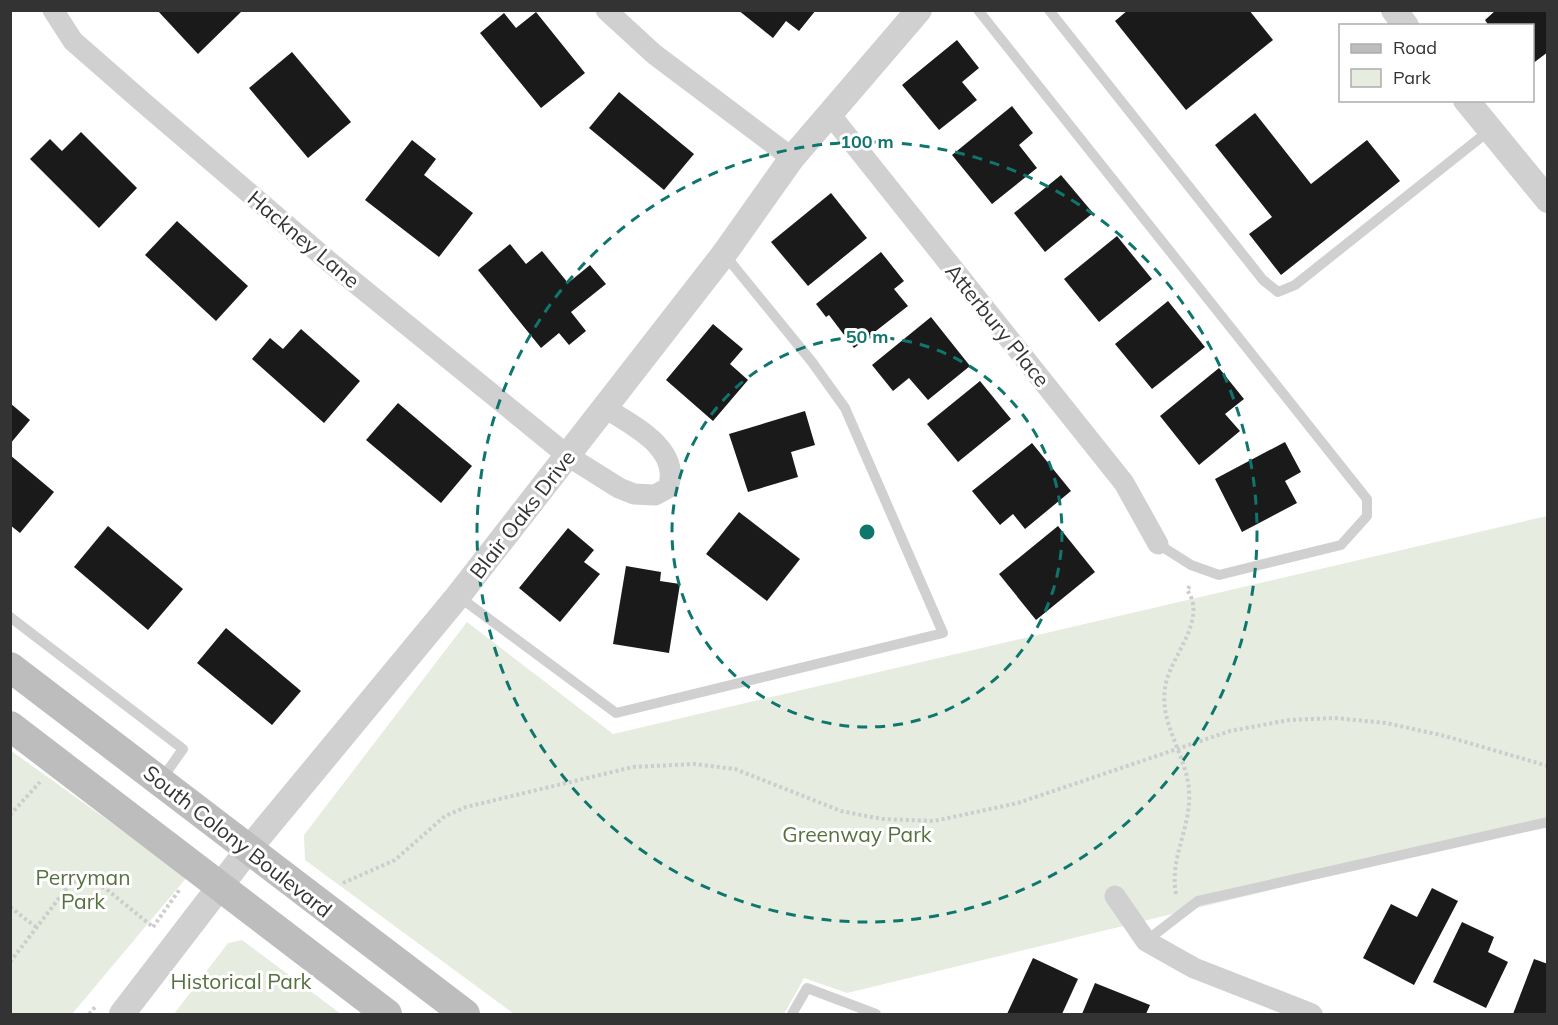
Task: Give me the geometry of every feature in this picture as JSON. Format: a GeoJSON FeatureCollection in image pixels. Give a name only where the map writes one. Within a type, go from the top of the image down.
{"type":"FeatureCollection","features":[{"type":"Feature","properties":{"kind":"main road","name":"South Colony Boulevard"},"geometry":{"type":"LineString","coordinates":[[10,668],[161,780],[248,850],[465,1014]]}},
{"type":"Feature","properties":{"kind":"main road"},"geometry":{"type":"LineString","coordinates":[[10,726],[387,1014]]}},
{"type":"Feature","properties":{"kind":"street","name":"Hackney Lane"},"geometry":{"type":"LineString","coordinates":[[53,10],[73,41],[145,104],[332,264],[568,456],[619,488],[634,494],[655,495],[668,488],[672,468],[669,460],[641,431],[605,408]]}},
{"type":"Feature","properties":{"kind":"street"},"geometry":{"type":"LineString","coordinates":[[606,10],[654,54],[792,158]]}},
{"type":"Feature","properties":{"kind":"street","name":"Blair Oaks Drive"},"geometry":{"type":"LineString","coordinates":[[122,1014],[248,850],[458,596],[568,456],[724,254],[792,158],[919,10]]}},
{"type":"Feature","properties":{"kind":"street"},"geometry":{"type":"LineString","coordinates":[[1394,10],[1404,24]]}},
{"type":"Feature","properties":{"kind":"street"},"geometry":{"type":"LineString","coordinates":[[1468,102],[1548,200]]}},
{"type":"Feature","properties":{"kind":"street","name":"Atterbury Place"},"geometry":{"type":"LineString","coordinates":[[829,113],[1124,483],[1158,544]]}},
{"type":"Feature","properties":{"kind":"street"},"geometry":{"type":"LineString","coordinates":[[1115,896],[1146,941],[1194,968],[1311,1014]]}},
{"type":"Feature","properties":{"kind":"lane"},"geometry":{"type":"LineString","coordinates":[[978,10],[1367,499],[1367,516],[1341,545],[1219,575],[1191,565],[1158,544]]}},
{"type":"Feature","properties":{"kind":"lane"},"geometry":{"type":"LineString","coordinates":[[1049,10],[1263,280],[1278,292],[1295,285],[1490,130]]}},
{"type":"Feature","properties":{"kind":"lane"},"geometry":{"type":"LineString","coordinates":[[458,596],[616,713],[943,633],[845,408],[812,362],[724,254]]}},
{"type":"Feature","properties":{"kind":"lane"},"geometry":{"type":"LineString","coordinates":[[10,617],[183,749],[161,780]]}},
{"type":"Feature","properties":{"kind":"lane"},"geometry":{"type":"LineString","coordinates":[[1146,941],[1198,901],[1548,822]]}},
{"type":"Feature","properties":{"kind":"lane"},"geometry":{"type":"LineString","coordinates":[[792,1014],[807,988],[876,1014]]}},
{"type":"Feature","properties":{"kind":"path"},"geometry":{"type":"LineString","coordinates":[[1184,910],[1177,898],[1173,879],[1174,859],[1188,813],[1189,792],[1185,767],[1166,719],[1163,699],[1167,680],[1194,610],[1187,590],[1202,569]]}},
{"type":"Feature","properties":{"kind":"path"},"geometry":{"type":"LineString","coordinates":[[343,883],[395,860],[445,816],[482,803],[633,766],[694,764],[735,769],[841,811],[882,819],[934,821],[1018,803],[1177,748],[1249,727],[1289,720],[1335,718],[1386,723],[1445,736],[1548,766]]}},
{"type":"Feature","properties":{"kind":"path"},"geometry":{"type":"LineString","coordinates":[[10,815],[44,777]]}},
{"type":"Feature","properties":{"kind":"path"},"geometry":{"type":"LineString","coordinates":[[10,962],[70,884],[79,880],[105,888],[153,927]]}},
{"type":"Feature","properties":{"kind":"path"},"geometry":{"type":"LineString","coordinates":[[10,907],[36,927]]}},
{"type":"Feature","properties":{"kind":"green space","name":"Greenway Park"},"geometry":{"type":"Polygon","coordinates":[[[1547,516],[1547,823],[847,993],[804,978],[784,1014],[514,1014],[305,860],[304,835],[467,622],[613,734],[1547,516]]]}},
{"type":"Feature","properties":{"kind":"green space","name":"Perryman Park"},"geometry":{"type":"Polygon","coordinates":[[[10,750],[187,877],[72,1014],[11,1014],[10,750]]]}},
{"type":"Feature","properties":{"kind":"green space","name":"Historical Park"},"geometry":{"type":"Polygon","coordinates":[[[242,940],[341,1014],[174,1014],[228,943],[242,940]]]}},
{"type":"Feature","properties":{"kind":"building"},"geometry":{"type":"Polygon","coordinates":[[[157,10],[243,10],[198,54],[157,10]]]}},
{"type":"Feature","properties":{"kind":"building"},"geometry":{"type":"Polygon","coordinates":[[[738,10],[816,10],[799,31],[786,21],[773,38],[738,10]]]}},
{"type":"Feature","properties":{"kind":"building"},"geometry":{"type":"Polygon","coordinates":[[[1128,10],[1249,10],[1273,40],[1186,110],[1115,21],[1128,10]]]}},
{"type":"Feature","properties":{"kind":"building"},"geometry":{"type":"Polygon","coordinates":[[[1496,10],[1548,10],[1548,52],[1534,62],[1534,24],[1488,24],[1485,20],[1496,10]]]}},
{"type":"Feature","properties":{"kind":"building"},"geometry":{"type":"Polygon","coordinates":[[[536,12],[585,73],[541,108],[480,33],[504,13],[516,28],[536,12]]]}},
{"type":"Feature","properties":{"kind":"building"},"geometry":{"type":"Polygon","coordinates":[[[957,40],[979,68],[962,82],[977,100],[939,130],[902,85],[957,40]]]}},
{"type":"Feature","properties":{"kind":"building"},"geometry":{"type":"Polygon","coordinates":[[[292,52],[351,122],[308,158],[249,88],[292,52]]]}},
{"type":"Feature","properties":{"kind":"building"},"geometry":{"type":"Polygon","coordinates":[[[619,92],[694,154],[664,190],[589,128],[619,92]]]}},
{"type":"Feature","properties":{"kind":"building"},"geometry":{"type":"Polygon","coordinates":[[[1012,106],[1033,133],[1019,145],[1037,168],[992,204],[952,155],[1012,106]]]}},
{"type":"Feature","properties":{"kind":"building"},"geometry":{"type":"Polygon","coordinates":[[[1255,113],[1311,184],[1367,140],[1400,181],[1281,275],[1249,234],[1272,217],[1215,145],[1255,113]]]}},
{"type":"Feature","properties":{"kind":"building"},"geometry":{"type":"Polygon","coordinates":[[[81,132],[137,188],[99,228],[30,159],[50,139],[62,151],[81,132]]]}},
{"type":"Feature","properties":{"kind":"building"},"geometry":{"type":"Polygon","coordinates":[[[412,140],[436,159],[424,175],[473,213],[439,257],[365,200],[412,140]]]}},
{"type":"Feature","properties":{"kind":"building"},"geometry":{"type":"Polygon","coordinates":[[[1061,175],[1093,213],[1045,252],[1014,213],[1061,175]]]}},
{"type":"Feature","properties":{"kind":"building"},"geometry":{"type":"Polygon","coordinates":[[[831,193],[867,238],[808,286],[771,242],[831,193]]]}},
{"type":"Feature","properties":{"kind":"building"},"geometry":{"type":"Polygon","coordinates":[[[177,221],[248,286],[216,321],[145,255],[177,221]]]}},
{"type":"Feature","properties":{"kind":"building"},"geometry":{"type":"Polygon","coordinates":[[[1117,236],[1152,279],[1099,322],[1064,279],[1117,236]]]}},
{"type":"Feature","properties":{"kind":"building"},"geometry":{"type":"Polygon","coordinates":[[[510,244],[526,264],[542,251],[568,283],[590,265],[606,284],[571,312],[586,331],[569,345],[559,333],[541,348],[478,270],[510,244]]]}},
{"type":"Feature","properties":{"kind":"building"},"geometry":{"type":"Polygon","coordinates":[[[881,252],[904,281],[894,289],[908,306],[854,348],[829,315],[826,317],[816,304],[881,252]]]}},
{"type":"Feature","properties":{"kind":"building"},"geometry":{"type":"Polygon","coordinates":[[[1168,301],[1205,347],[1152,389],[1115,344],[1168,301]]]}},
{"type":"Feature","properties":{"kind":"building"},"geometry":{"type":"Polygon","coordinates":[[[931,317],[970,366],[928,400],[909,378],[893,391],[872,365],[931,317]]]}},
{"type":"Feature","properties":{"kind":"building"},"geometry":{"type":"Polygon","coordinates":[[[713,324],[743,349],[730,364],[748,380],[713,421],[666,380],[713,324]]]}},
{"type":"Feature","properties":{"kind":"building"},"geometry":{"type":"Polygon","coordinates":[[[301,329],[360,381],[324,423],[252,359],[270,338],[283,349],[301,329]]]}},
{"type":"Feature","properties":{"kind":"building"},"geometry":{"type":"Polygon","coordinates":[[[1219,368],[1244,399],[1225,414],[1240,431],[1199,465],[1160,416],[1219,368]]]}},
{"type":"Feature","properties":{"kind":"building"},"geometry":{"type":"Polygon","coordinates":[[[980,381],[1011,419],[958,462],[927,424],[980,381]]]}},
{"type":"Feature","properties":{"kind":"building"},"geometry":{"type":"Polygon","coordinates":[[[10,403],[30,420],[10,444],[10,403]]]}},
{"type":"Feature","properties":{"kind":"building"},"geometry":{"type":"Polygon","coordinates":[[[398,403],[472,466],[441,503],[366,440],[398,403]]]}},
{"type":"Feature","properties":{"kind":"building"},"geometry":{"type":"Polygon","coordinates":[[[805,411],[815,445],[791,452],[798,477],[748,492],[729,434],[805,411]]]}},
{"type":"Feature","properties":{"kind":"building"},"geometry":{"type":"Polygon","coordinates":[[[1285,442],[1301,472],[1285,481],[1297,503],[1242,532],[1215,479],[1285,442]]]}},
{"type":"Feature","properties":{"kind":"building"},"geometry":{"type":"Polygon","coordinates":[[[1032,443],[1071,491],[1025,529],[1013,514],[1000,525],[972,491],[1032,443]]]}},
{"type":"Feature","properties":{"kind":"building"},"geometry":{"type":"Polygon","coordinates":[[[10,455],[54,492],[20,533],[10,525],[10,455]]]}},
{"type":"Feature","properties":{"kind":"building"},"geometry":{"type":"Polygon","coordinates":[[[739,512],[800,559],[767,601],[706,554],[739,512]]]}},
{"type":"Feature","properties":{"kind":"building"},"geometry":{"type":"Polygon","coordinates":[[[108,526],[183,589],[148,630],[74,567],[108,526]]]}},
{"type":"Feature","properties":{"kind":"building"},"geometry":{"type":"Polygon","coordinates":[[[1058,526],[1095,572],[1036,620],[999,574],[1058,526]]]}},
{"type":"Feature","properties":{"kind":"building"},"geometry":{"type":"Polygon","coordinates":[[[568,528],[594,550],[584,562],[600,574],[560,622],[519,588],[568,528]]]}},
{"type":"Feature","properties":{"kind":"building"},"geometry":{"type":"Polygon","coordinates":[[[626,566],[661,572],[660,581],[680,584],[669,653],[613,644],[626,566]]]}},
{"type":"Feature","properties":{"kind":"building"},"geometry":{"type":"Polygon","coordinates":[[[226,628],[301,691],[272,725],[197,663],[226,628]]]}},
{"type":"Feature","properties":{"kind":"building"},"geometry":{"type":"Polygon","coordinates":[[[1432,888],[1458,901],[1414,985],[1363,958],[1391,904],[1417,917],[1432,888]]]}},
{"type":"Feature","properties":{"kind":"building"},"geometry":{"type":"Polygon","coordinates":[[[1462,922],[1494,937],[1488,952],[1508,962],[1486,1008],[1433,982],[1462,922]]]}},
{"type":"Feature","properties":{"kind":"building"},"geometry":{"type":"Polygon","coordinates":[[[1033,958],[1078,979],[1062,1014],[1007,1014],[1033,958]]]}},
{"type":"Feature","properties":{"kind":"building"},"geometry":{"type":"Polygon","coordinates":[[[1534,959],[1548,964],[1548,1014],[1513,1014],[1534,959]]]}},
{"type":"Feature","properties":{"kind":"building"},"geometry":{"type":"Polygon","coordinates":[[[1095,983],[1150,1005],[1146,1014],[1082,1014],[1095,983]]]}}]}
